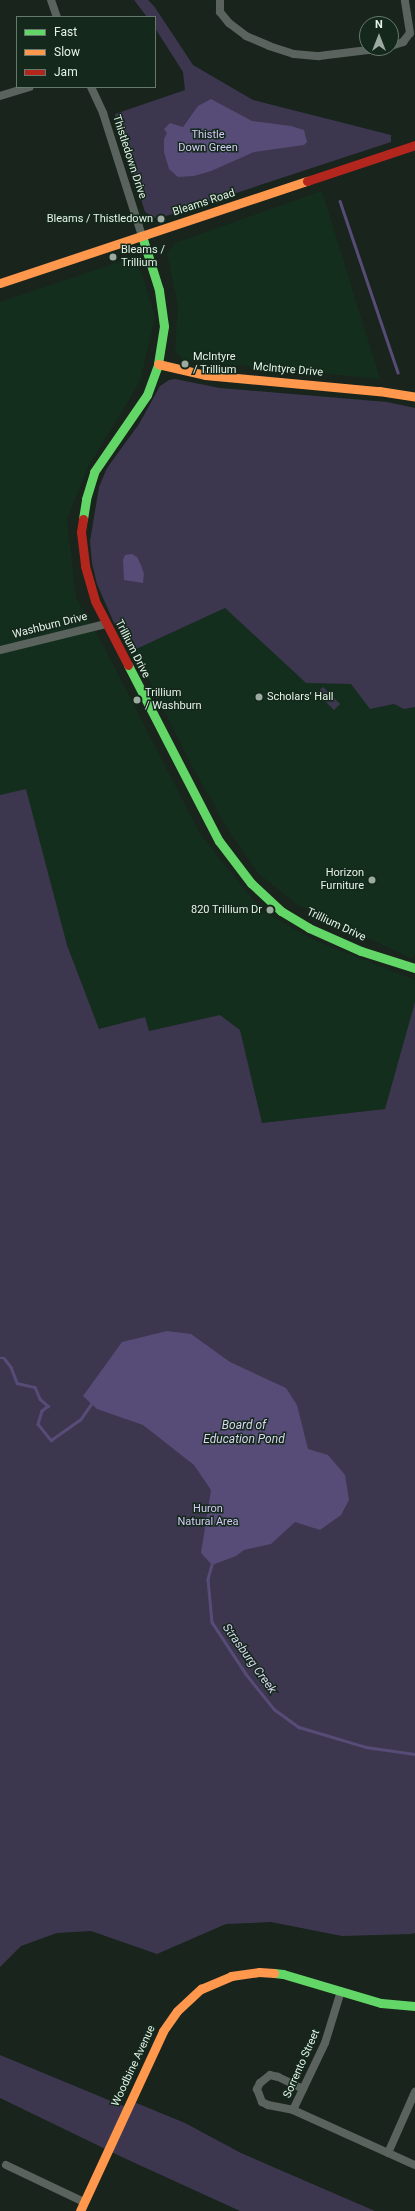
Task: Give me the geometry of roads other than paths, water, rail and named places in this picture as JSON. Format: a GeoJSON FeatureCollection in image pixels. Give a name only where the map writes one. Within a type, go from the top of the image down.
{"type":"FeatureCollection","features":[{"type":"Feature","properties":{"kind":"street"},"geometry":{"type":"LineString","coordinates":[[51,0],[57,16]]}},
{"type":"Feature","properties":{"kind":"street"},"geometry":{"type":"LineString","coordinates":[[220,0],[220,12],[241,32],[269,46],[294,54],[319,56],[359,51]]}},
{"type":"Feature","properties":{"kind":"street"},"geometry":{"type":"LineString","coordinates":[[399,43],[403,42],[410,33],[405,0]]}},
{"type":"Feature","properties":{"kind":"street"},"geometry":{"type":"LineString","coordinates":[[0,96],[27,88]]}},
{"type":"Feature","properties":{"kind":"street","name":"Thistledown Drive"},"geometry":{"type":"LineString","coordinates":[[91,88],[105,119],[142,236]]}},
{"type":"Feature","properties":{"kind":"street","name":"Bleams Road"},"geometry":{"type":"LineString","coordinates":[[0,283],[415,145]]}},
{"type":"Feature","properties":{"kind":"street","name":"Trillium Drive"},"geometry":{"type":"LineString","coordinates":[[142,236],[159,290],[164,326],[158,364],[147,395],[94,472],[86,499],[81,532],[85,566],[95,601],[219,841],[251,883],[281,911],[310,928],[361,951],[415,968]]}},
{"type":"Feature","properties":{"kind":"street","name":"McIntyre Drive"},"geometry":{"type":"LineString","coordinates":[[158,364],[205,374],[379,391],[415,397]]}},
{"type":"Feature","properties":{"kind":"street","name":"Washburn Drive"},"geometry":{"type":"LineString","coordinates":[[0,650],[106,624]]}},
{"type":"Feature","properties":{"kind":"street","name":"Woodbine Avenue"},"geometry":{"type":"LineString","coordinates":[[80,2211],[163,2031],[177,2011],[201,1989],[231,1976],[259,1972],[283,1974],[381,2003],[415,2006]]}},
{"type":"Feature","properties":{"kind":"street","name":"Sorrento Street"},"geometry":{"type":"LineString","coordinates":[[341,1992],[325,2043],[293,2110],[415,2165]]}},
{"type":"Feature","properties":{"kind":"street"},"geometry":{"type":"LineString","coordinates":[[293,2110],[262,2102],[257,2089],[260,2083],[270,2076],[278,2077],[303,2089]]}},
{"type":"Feature","properties":{"kind":"street"},"geometry":{"type":"LineString","coordinates":[[388,2153],[415,2092]]}},
{"type":"Feature","properties":{"kind":"street"},"geometry":{"type":"LineString","coordinates":[[6,2165],[84,2202]]}},
{"type":"Feature","properties":{"kind":"water"},"geometry":{"type":"Polygon","coordinates":[[[211,99],[252,121],[291,126],[304,130],[307,142],[304,145],[254,152],[211,171],[194,176],[178,177],[169,169],[164,152],[164,139],[167,133],[164,129],[170,123],[183,127],[198,106],[211,99]]]}},
{"type":"Feature","properties":{"kind":"water"},"geometry":{"type":"Polygon","coordinates":[[[132,554],[137,557],[141,565],[144,574],[143,583],[124,580],[123,560],[125,555],[132,554]]]}},
{"type":"Feature","properties":{"kind":"water","name":"Board of Education Pond"},"geometry":{"type":"Polygon","coordinates":[[[167,1331],[191,1334],[230,1362],[286,1388],[297,1405],[308,1449],[328,1455],[345,1475],[349,1500],[341,1515],[320,1530],[295,1522],[271,1544],[244,1550],[236,1556],[212,1565],[201,1553],[211,1490],[194,1465],[143,1425],[97,1409],[83,1396],[122,1342],[167,1331]]]}},
{"type":"Feature","properties":{"kind":"waterway"},"geometry":{"type":"LineString","coordinates":[[340,201],[398,372]]}},
{"type":"Feature","properties":{"kind":"waterway"},"geometry":{"type":"LineString","coordinates":[[0,1358],[4,1358],[11,1367],[17,1383],[35,1387],[40,1399],[48,1406],[42,1411],[38,1424],[51,1440],[80,1420],[91,1404]]}},
{"type":"Feature","properties":{"kind":"waterway","name":"Strasburg Creek"},"geometry":{"type":"LineString","coordinates":[[212,1565],[208,1579],[212,1622],[246,1674],[274,1709],[299,1727],[366,1747],[415,1754]]}},
{"type":"Feature","properties":{"kind":"place","name":"Bleams / Thistledown"},"geometry":{"type":"Point","coordinates":[161,219]}},
{"type":"Feature","properties":{"kind":"place","name":"Bleams / Trillium"},"geometry":{"type":"Point","coordinates":[113,257]}},
{"type":"Feature","properties":{"kind":"place","name":"McIntyre / Trillium"},"geometry":{"type":"Point","coordinates":[185,364]}},
{"type":"Feature","properties":{"kind":"place","name":"Scholars' Hall"},"geometry":{"type":"Point","coordinates":[259,697]}},
{"type":"Feature","properties":{"kind":"place","name":"Trillium / Washburn"},"geometry":{"type":"Point","coordinates":[137,700]}},
{"type":"Feature","properties":{"kind":"place","name":"Horizon Furniture"},"geometry":{"type":"Point","coordinates":[372,880]}},
{"type":"Feature","properties":{"kind":"place","name":"820 Trillium Dr"},"geometry":{"type":"Point","coordinates":[270,910]}},
{"type":"Feature","properties":{"kind":"park label","name":"Thistle Down Green"},"geometry":{"type":"Point","coordinates":[208,142]}},
{"type":"Feature","properties":{"kind":"park label","name":"Huron Natural Area"},"geometry":{"type":"Point","coordinates":[208,1516]}}]}
